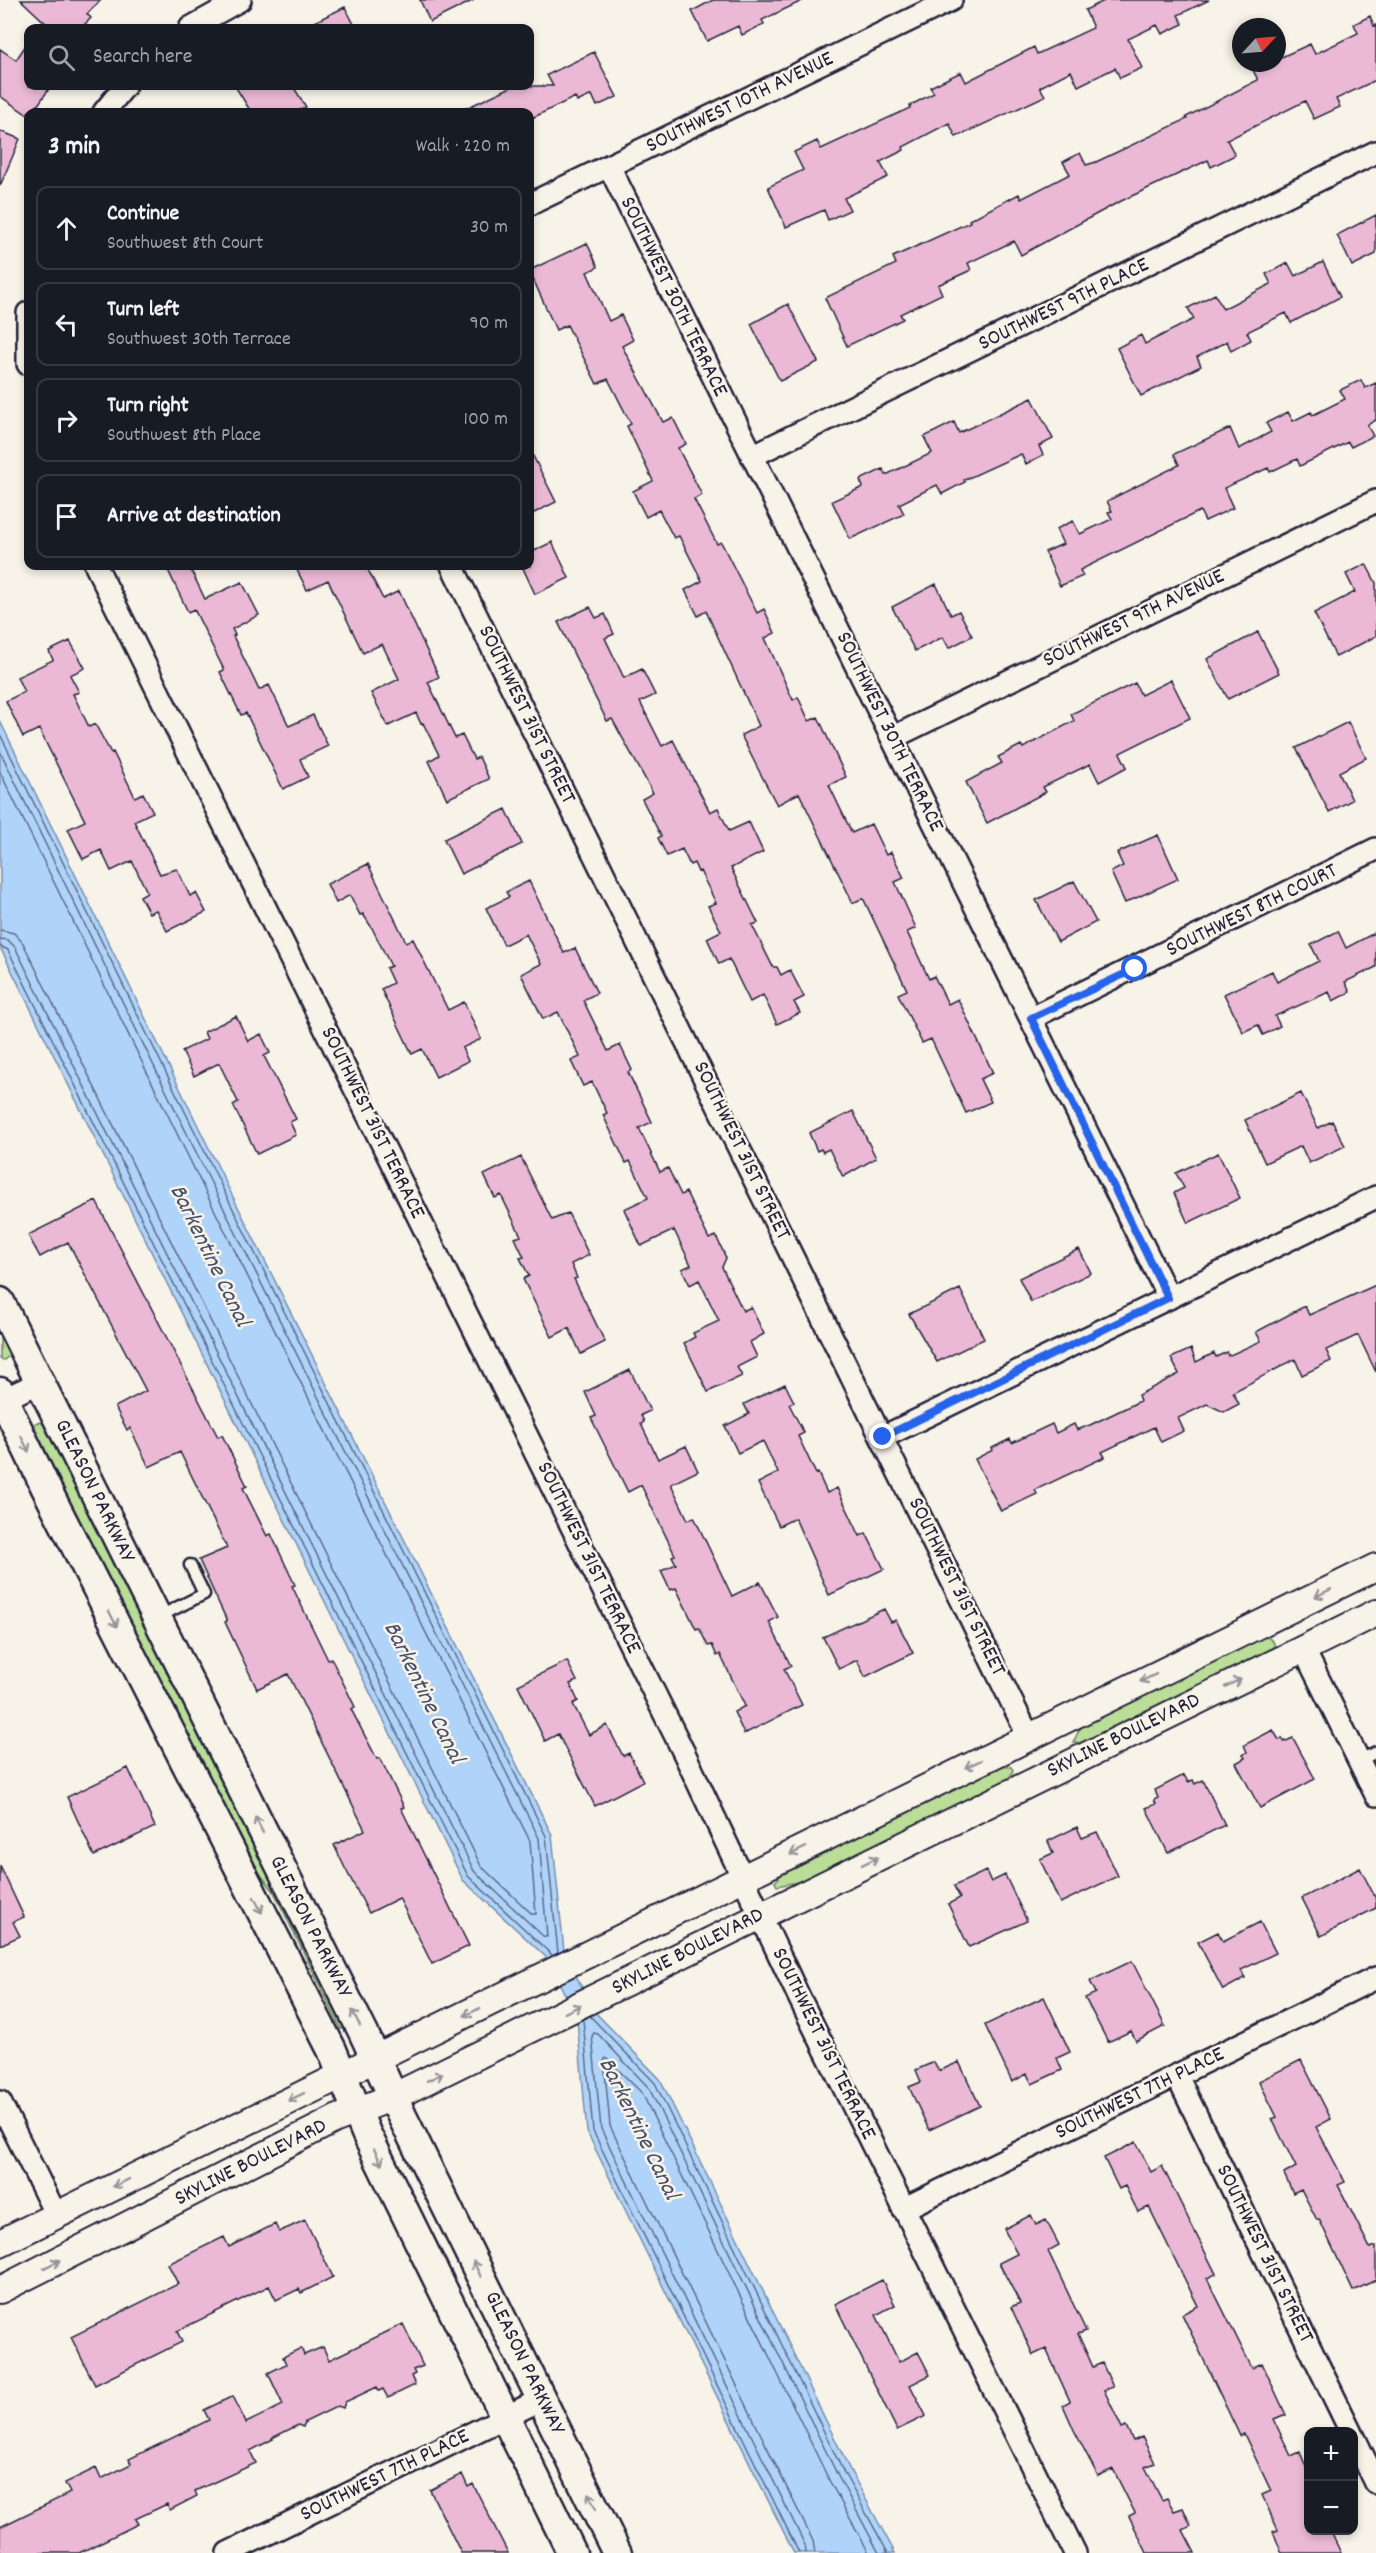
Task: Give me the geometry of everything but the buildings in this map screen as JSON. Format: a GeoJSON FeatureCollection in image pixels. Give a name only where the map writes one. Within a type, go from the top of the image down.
{"type":"FeatureCollection","features":[{"type":"Feature","properties":{"kind":"main road","name":"GLEASON PARKWAY"},"geometry":{"type":"LineString","coordinates":[[0,1302],[618,2553]]}},
{"type":"Feature","properties":{"kind":"main road","name":"GLEASON PARKWAY"},"geometry":{"type":"LineString","coordinates":[[1,1397],[332,2050],[357,2111],[572,2553]]}},
{"type":"Feature","properties":{"kind":"street"},"geometry":{"type":"LineString","coordinates":[[197,24],[240,0]]}},
{"type":"Feature","properties":{"kind":"street","name":"SOUTHWEST 10TH AVENUE"},"geometry":{"type":"LineString","coordinates":[[534,202],[951,0]]}},
{"type":"Feature","properties":{"kind":"street"},"geometry":{"type":"LineString","coordinates":[[107,108],[122,90]]}},
{"type":"Feature","properties":{"kind":"street","name":"SOUTHWEST 9TH PLACE"},"geometry":{"type":"LineString","coordinates":[[752,456],[1376,152]]}},
{"type":"Feature","properties":{"kind":"street","name":"SOUTHWEST 30TH TERRACE"},"geometry":{"type":"LineString","coordinates":[[609,166],[1168,1298]]}},
{"type":"Feature","properties":{"kind":"street","name":"SOUTHWEST 9TH AVENUE"},"geometry":{"type":"LineString","coordinates":[[892,738],[1376,501]]}},
{"type":"Feature","properties":{"kind":"street","name":"SOUTHWEST 31ST TERRACE"},"geometry":{"type":"LineString","coordinates":[[98,570],[744,1878],[903,2209],[1075,2553]]}},
{"type":"Feature","properties":{"kind":"street","name":"SOUTHWEST 31ST STREET"},"geometry":{"type":"LineString","coordinates":[[454,570],[1029,1737]]}},
{"type":"Feature","properties":{"kind":"street","name":"SOUTHWEST 8TH COURT"},"geometry":{"type":"LineString","coordinates":[[1031,1018],[1376,849]]}},
{"type":"Feature","properties":{"kind":"street"},"geometry":{"type":"LineString","coordinates":[[883,1437],[1376,1197]]}},
{"type":"Feature","properties":{"kind":"street"},"geometry":{"type":"LineString","coordinates":[[1,1397],[40,1382]]}},
{"type":"Feature","properties":{"kind":"street","name":"SKYLINE BOULEVARD"},"geometry":{"type":"LineString","coordinates":[[0,2243],[1376,1567]]}},
{"type":"Feature","properties":{"kind":"street"},"geometry":{"type":"LineString","coordinates":[[1285,1612],[1303,1648],[1367,1757],[1376,1795]]}},
{"type":"Feature","properties":{"kind":"street","name":"SKYLINE BOULEVARD"},"geometry":{"type":"LineString","coordinates":[[0,2290],[336,2119],[393,2097],[535,2028],[761,1914],[1376,1613]]}},
{"type":"Feature","properties":{"kind":"street"},"geometry":{"type":"LineString","coordinates":[[1029,1737],[1048,1774]]}},
{"type":"Feature","properties":{"kind":"street","name":"SOUTHWEST 7TH PLACE"},"geometry":{"type":"LineString","coordinates":[[903,2209],[1376,1978]]}},
{"type":"Feature","properties":{"kind":"street","name":"SOUTHWEST 31ST STREET"},"geometry":{"type":"LineString","coordinates":[[1177,2076],[1349,2427]]}},
{"type":"Feature","properties":{"kind":"street"},"geometry":{"type":"LineString","coordinates":[[0,2102],[56,2215]]}},
{"type":"Feature","properties":{"kind":"street","name":"SOUTHWEST 7TH PLACE"},"geometry":{"type":"LineString","coordinates":[[228,2553],[542,2399]]}},
{"type":"Feature","properties":{"kind":"street"},"geometry":{"type":"LineString","coordinates":[[1358,2447],[1376,2483]]}},
{"type":"Feature","properties":{"kind":"lane"},"geometry":{"type":"LineString","coordinates":[[156,1618],[204,1594],[190,1565]]}},
{"type":"Feature","properties":{"kind":"green space"},"geometry":{"type":"Polygon","coordinates":[[[0,1322],[9,1356],[4,1360],[0,1359],[0,1322]]]}},
{"type":"Feature","properties":{"kind":"green space"},"geometry":{"type":"Polygon","coordinates":[[[41,1422],[48,1428],[347,2028],[341,2029],[273,1890],[240,1850],[37,1440],[35,1423],[41,1422]]]}},
{"type":"Feature","properties":{"kind":"green space"},"geometry":{"type":"Polygon","coordinates":[[[1263,1637],[1269,1638],[1274,1643],[1274,1647],[1266,1655],[1084,1743],[1073,1743],[1079,1730],[1086,1723],[1263,1637]]]}},
{"type":"Feature","properties":{"kind":"green space"},"geometry":{"type":"Polygon","coordinates":[[[998,1765],[1011,1767],[1013,1770],[1009,1779],[1001,1786],[803,1881],[777,1886],[775,1882],[785,1870],[998,1765]]]}},
{"type":"Feature","properties":{"kind":"water","name":"Barkentine Canal"},"geometry":{"type":"Polygon","coordinates":[[[0,721],[228,1187],[552,1835],[564,1951],[593,2010],[660,2079],[850,2470],[895,2553],[794,2553],[587,2132],[577,2019],[547,1958],[463,1880],[0,947],[0,721]]]}},
{"type":"Feature","properties":{"kind":"route"},"geometry":{"type":"LineString","coordinates":[[883,1437],[1168,1298],[1031,1018],[1135,969]]}}]}
